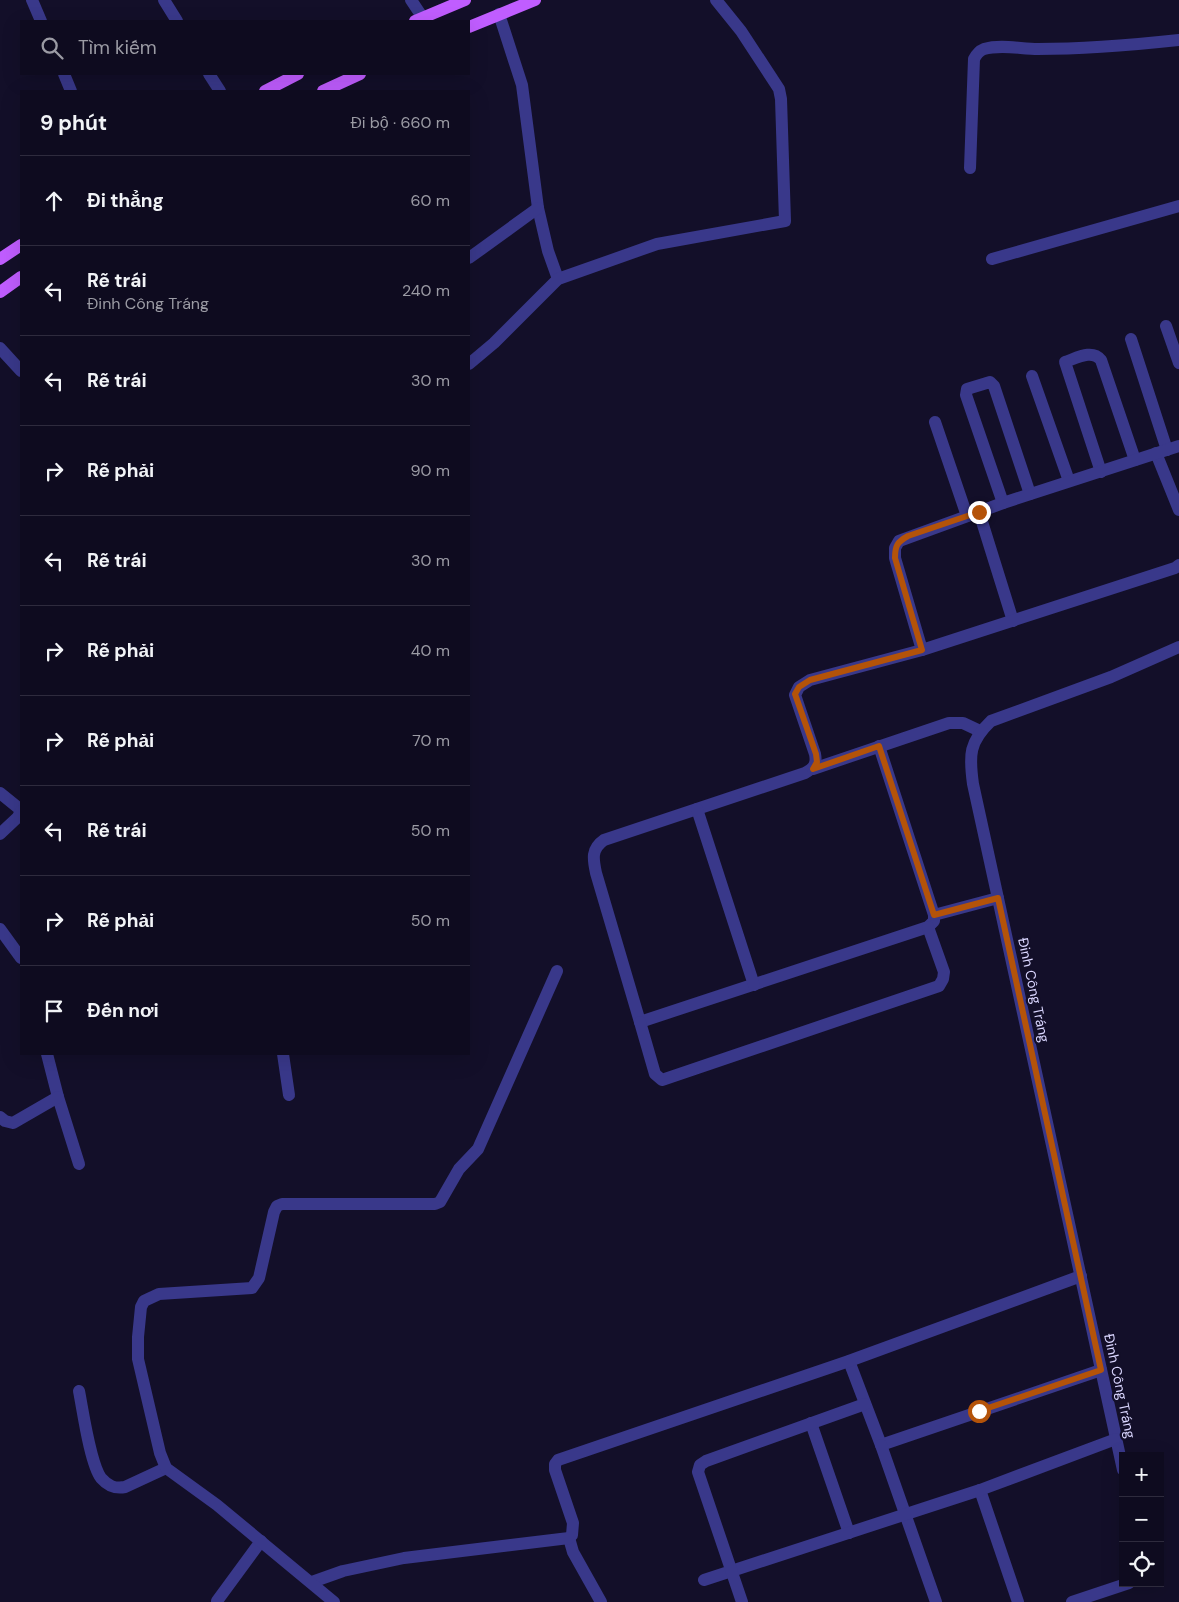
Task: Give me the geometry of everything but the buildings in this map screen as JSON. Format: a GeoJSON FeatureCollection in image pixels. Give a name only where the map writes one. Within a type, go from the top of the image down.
{"type":"FeatureCollection","features":[{"type":"Feature","properties":{"kind":"main road"},"geometry":{"type":"LineString","coordinates":[[419,20],[465,0]]}},
{"type":"Feature","properties":{"kind":"main road"},"geometry":{"type":"LineString","coordinates":[[470,27],[531,1]]}},
{"type":"Feature","properties":{"kind":"main road"},"geometry":{"type":"LineString","coordinates":[[267,90],[296,75]]}},
{"type":"Feature","properties":{"kind":"main road"},"geometry":{"type":"LineString","coordinates":[[328,90],[358,75]]}},
{"type":"Feature","properties":{"kind":"main road"},"geometry":{"type":"LineString","coordinates":[[0,259],[20,246]]}},
{"type":"Feature","properties":{"kind":"main road"},"geometry":{"type":"LineString","coordinates":[[0,292],[20,278]]}},
{"type":"Feature","properties":{"kind":"street"},"geometry":{"type":"LineString","coordinates":[[32,0],[41,20]]}},
{"type":"Feature","properties":{"kind":"street"},"geometry":{"type":"LineString","coordinates":[[164,0],[176,20]]}},
{"type":"Feature","properties":{"kind":"street"},"geometry":{"type":"LineString","coordinates":[[411,0],[419,20]]}},
{"type":"Feature","properties":{"kind":"street"},"geometry":{"type":"LineString","coordinates":[[470,363],[494,343],[558,279],[657,244],[785,221],[781,99],[779,88],[741,31],[716,0]]}},
{"type":"Feature","properties":{"kind":"street"},"geometry":{"type":"LineString","coordinates":[[499,14],[522,84],[538,208],[548,251],[558,279]]}},
{"type":"Feature","properties":{"kind":"street"},"geometry":{"type":"LineString","coordinates":[[970,168],[974,59],[983,49],[1098,47],[1179,40]]}},
{"type":"Feature","properties":{"kind":"street"},"geometry":{"type":"LineString","coordinates":[[64,75],[71,90]]}},
{"type":"Feature","properties":{"kind":"street"},"geometry":{"type":"LineString","coordinates":[[211,75],[219,90]]}},
{"type":"Feature","properties":{"kind":"street"},"geometry":{"type":"LineString","coordinates":[[992,259],[1179,206]]}},
{"type":"Feature","properties":{"kind":"street"},"geometry":{"type":"LineString","coordinates":[[470,257],[538,208]]}},
{"type":"Feature","properties":{"kind":"street"},"geometry":{"type":"LineString","coordinates":[[1166,326],[1179,363]]}},
{"type":"Feature","properties":{"kind":"street"},"geometry":{"type":"LineString","coordinates":[[1131,339],[1161,452],[1179,510]]}},
{"type":"Feature","properties":{"kind":"street"},"geometry":{"type":"LineString","coordinates":[[0,348],[20,371]]}},
{"type":"Feature","properties":{"kind":"street"},"geometry":{"type":"LineString","coordinates":[[1100,472],[1065,362],[1093,354],[1102,360],[1135,460]]}},
{"type":"Feature","properties":{"kind":"street"},"geometry":{"type":"LineString","coordinates":[[1032,376],[1069,481]]}},
{"type":"Feature","properties":{"kind":"street"},"geometry":{"type":"LineString","coordinates":[[1003,503],[966,394],[967,389],[990,382],[993,383],[1030,494]]}},
{"type":"Feature","properties":{"kind":"street"},"geometry":{"type":"LineString","coordinates":[[935,422],[973,514],[1013,621]]}},
{"type":"Feature","properties":{"kind":"street"},"geometry":{"type":"LineString","coordinates":[[922,650],[895,558],[895,548],[899,541],[908,536],[1003,503],[1179,446]]}},
{"type":"Feature","properties":{"kind":"street"},"geometry":{"type":"LineString","coordinates":[[813,769],[817,762],[816,754],[795,694],[799,687],[810,680],[922,650],[1175,568],[1179,565]]}},
{"type":"Feature","properties":{"kind":"street"},"geometry":{"type":"LineString","coordinates":[[928,927],[944,972],[939,986],[662,1080],[655,1074],[596,873],[593,857],[595,849],[604,840],[949,723],[964,723],[980,731],[992,720],[1112,677],[1179,647]]}},
{"type":"Feature","properties":{"kind":"street","name":"Đinh Công Tráng"},"geometry":{"type":"LineString","coordinates":[[980,731],[973,744],[970,760],[973,784],[1119,1452]]}},
{"type":"Feature","properties":{"kind":"street"},"geometry":{"type":"LineString","coordinates":[[640,1022],[928,927],[934,921],[934,915],[879,746]]}},
{"type":"Feature","properties":{"kind":"street"},"geometry":{"type":"LineString","coordinates":[[0,793],[20,815],[0,834]]}},
{"type":"Feature","properties":{"kind":"street"},"geometry":{"type":"LineString","coordinates":[[697,809],[754,985]]}},
{"type":"Feature","properties":{"kind":"street"},"geometry":{"type":"LineString","coordinates":[[934,915],[998,898]]}},
{"type":"Feature","properties":{"kind":"street"},"geometry":{"type":"LineString","coordinates":[[0,928],[20,957]]}},
{"type":"Feature","properties":{"kind":"street"},"geometry":{"type":"LineString","coordinates":[[334,1602],[217,1505],[166,1468],[160,1453],[138,1359],[141,1307],[144,1301],[158,1294],[252,1288],[259,1278],[274,1212],[277,1206],[282,1204],[435,1204],[440,1202],[459,1169],[478,1149],[557,971]]}},
{"type":"Feature","properties":{"kind":"street"},"geometry":{"type":"LineString","coordinates":[[47,1055],[79,1164]]}},
{"type":"Feature","properties":{"kind":"street"},"geometry":{"type":"LineString","coordinates":[[283,1055],[289,1095]]}},
{"type":"Feature","properties":{"kind":"street"},"geometry":{"type":"LineString","coordinates":[[0,1117],[12,1123],[58,1097]]}},
{"type":"Feature","properties":{"kind":"street"},"geometry":{"type":"LineString","coordinates":[[601,1602],[572,1552],[569,1538],[572,1535],[573,1523],[555,1470],[555,1464],[558,1460],[849,1361],[1081,1276]]}},
{"type":"Feature","properties":{"kind":"street"},"geometry":{"type":"LineString","coordinates":[[849,1361],[881,1445],[936,1602]]}},
{"type":"Feature","properties":{"kind":"street"},"geometry":{"type":"LineString","coordinates":[[881,1445],[1101,1370]]}},
{"type":"Feature","properties":{"kind":"street"},"geometry":{"type":"LineString","coordinates":[[79,1391],[94,1461],[101,1477],[111,1487],[125,1487],[166,1468]]}},
{"type":"Feature","properties":{"kind":"street"},"geometry":{"type":"LineString","coordinates":[[742,1602],[698,1472],[700,1465],[706,1461],[865,1404]]}},
{"type":"Feature","properties":{"kind":"street"},"geometry":{"type":"LineString","coordinates":[[811,1423],[849,1533]]}},
{"type":"Feature","properties":{"kind":"street"},"geometry":{"type":"LineString","coordinates":[[704,1580],[980,1490],[1116,1439]]}},
{"type":"Feature","properties":{"kind":"street"},"geometry":{"type":"LineString","coordinates":[[980,1490],[1018,1602]]}},
{"type":"Feature","properties":{"kind":"street"},"geometry":{"type":"LineString","coordinates":[[312,1582],[343,1571],[404,1558],[569,1538]]}},
{"type":"Feature","properties":{"kind":"street"},"geometry":{"type":"LineString","coordinates":[[217,1601],[261,1541]]}},
{"type":"Feature","properties":{"kind":"street"},"geometry":{"type":"LineString","coordinates":[[1072,1602],[1107,1596],[1122,1587]]}},
{"type":"Feature","properties":{"kind":"route"},"geometry":{"type":"LineString","coordinates":[[979,512],[908,536],[899,541],[895,548],[895,558],[922,650],[810,680],[799,687],[795,694],[816,754],[817,762],[813,769],[879,746],[934,915],[998,898],[1101,1370],[979,1411]]}}]}
